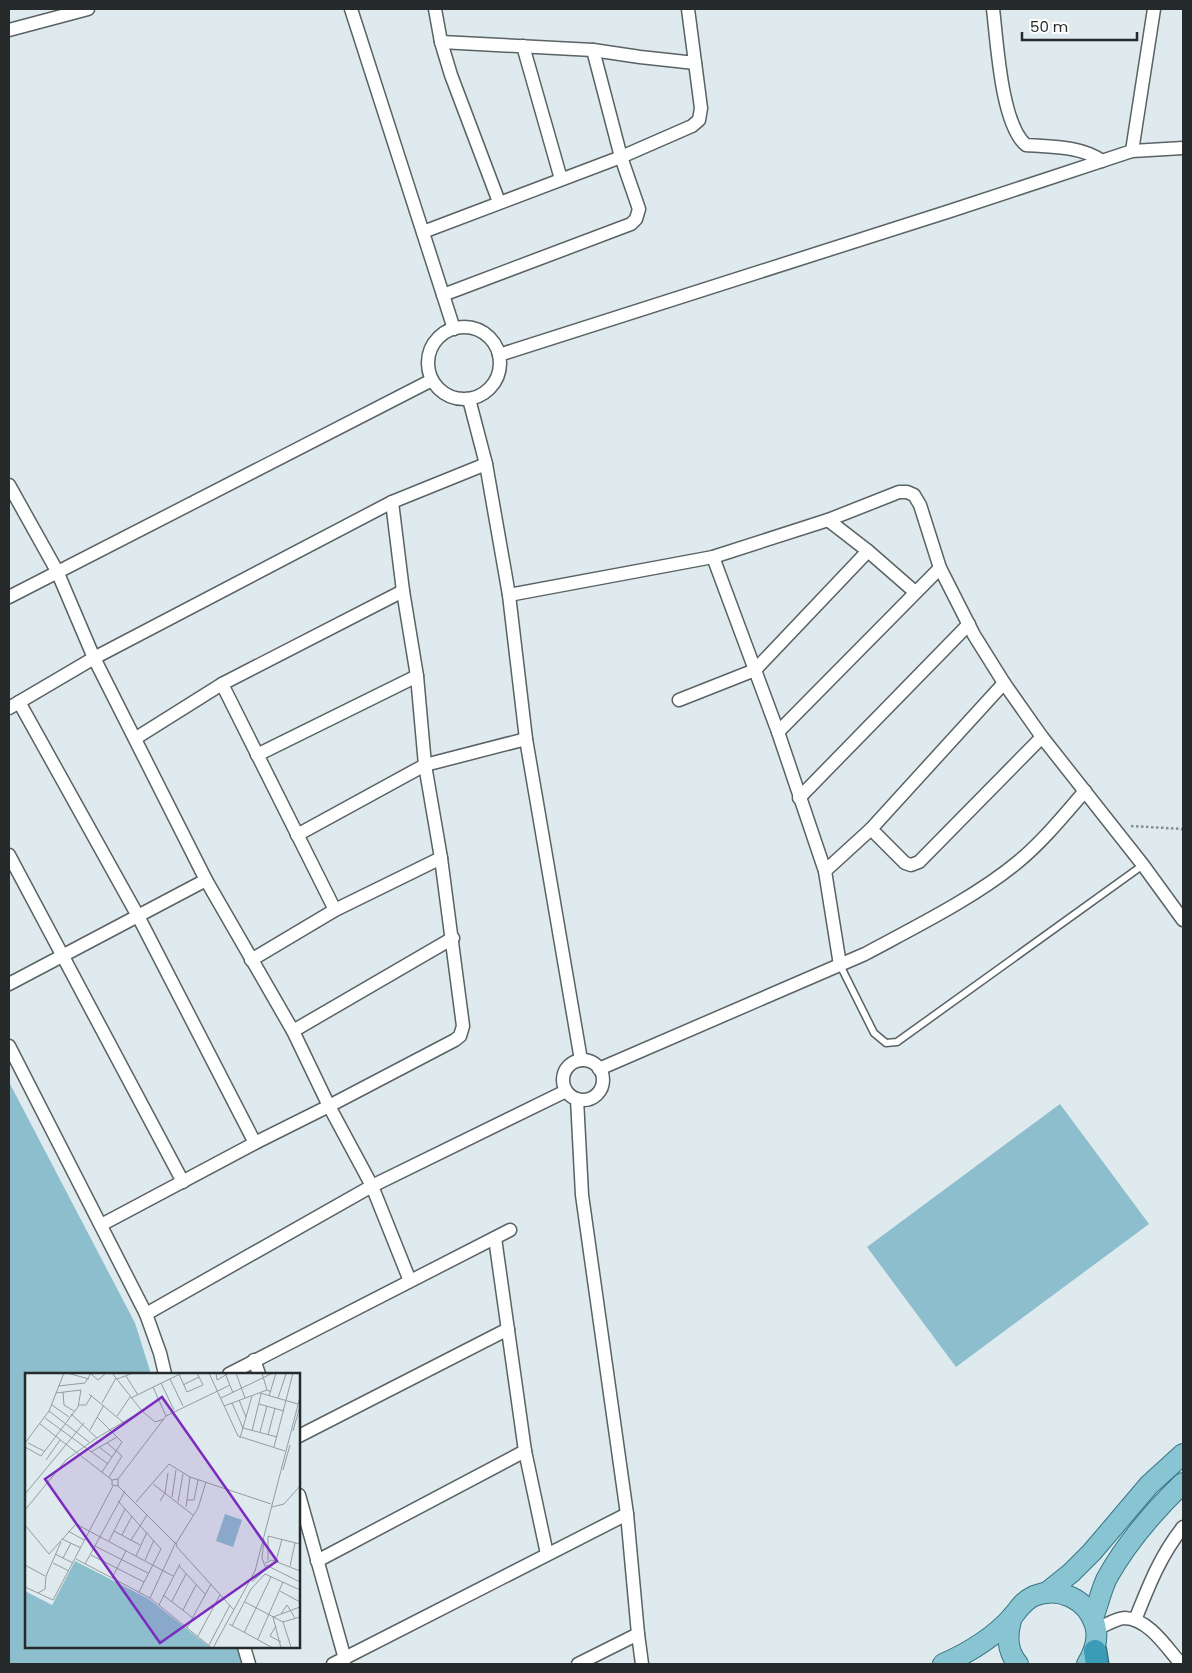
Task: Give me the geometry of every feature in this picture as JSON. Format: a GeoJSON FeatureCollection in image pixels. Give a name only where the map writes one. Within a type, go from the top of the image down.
{"type":"FeatureCollection","features":[{"type":"Feature","properties":{"kind":"main road"},"geometry":{"type":"LineString","coordinates":[[1046,1593],[1071,1573],[1092,1552],[1149,1484],[1183,1454]]}},
{"type":"Feature","properties":{"kind":"main road"},"geometry":{"type":"LineString","coordinates":[[1094,1645],[1107,1579],[1132,1540],[1157,1508],[1183,1483]]}},
{"type":"Feature","properties":{"kind":"main road"},"geometry":{"type":"LineString","coordinates":[[943,1664],[969,1651],[990,1636],[1012,1617],[1020,1605],[1033,1597],[1046,1593],[1059,1593],[1072,1597],[1082,1604],[1094,1645]]}},
{"type":"Feature","properties":{"kind":"main road"},"geometry":{"type":"LineString","coordinates":[[1012,1617],[1008,1631],[1009,1646],[1018,1664]]}},
{"type":"Feature","properties":{"kind":"street"},"geometry":{"type":"LineString","coordinates":[[9,30],[88,9]]}},
{"type":"Feature","properties":{"kind":"street"},"geometry":{"type":"LineString","coordinates":[[351,9],[454,329]]}},
{"type":"Feature","properties":{"kind":"street"},"geometry":{"type":"LineString","coordinates":[[436,9],[441,42],[451,75],[499,202]]}},
{"type":"Feature","properties":{"kind":"street"},"geometry":{"type":"LineString","coordinates":[[423,232],[621,157],[692,126],[699,120],[701,108],[688,9]]}},
{"type":"Feature","properties":{"kind":"street"},"geometry":{"type":"LineString","coordinates":[[993,9],[1006,105],[1021,140],[1026,145],[1080,150],[1092,154],[1102,161]]}},
{"type":"Feature","properties":{"kind":"street"},"geometry":{"type":"LineString","coordinates":[[1132,151],[1154,9]]}},
{"type":"Feature","properties":{"kind":"street"},"geometry":{"type":"LineString","coordinates":[[441,42],[593,50],[695,63]]}},
{"type":"Feature","properties":{"kind":"street"},"geometry":{"type":"LineString","coordinates":[[523,46],[561,180]]}},
{"type":"Feature","properties":{"kind":"street"},"geometry":{"type":"LineString","coordinates":[[443,294],[631,224],[636,219],[639,209],[621,157],[593,50]]}},
{"type":"Feature","properties":{"kind":"street"},"geometry":{"type":"LineString","coordinates":[[499,355],[1132,151],[1183,148]]}},
{"type":"Feature","properties":{"kind":"street"},"geometry":{"type":"LineString","coordinates":[[466,328],[477,330],[487,336],[494,344],[499,355],[500,367],[490,388],[481,395],[469,399],[458,399],[439,389],[432,380],[429,370],[431,349],[445,333],[454,329],[466,328]]}},
{"type":"Feature","properties":{"kind":"street"},"geometry":{"type":"LineString","coordinates":[[9,597],[432,380]]}},
{"type":"Feature","properties":{"kind":"street"},"geometry":{"type":"LineString","coordinates":[[469,399],[486,464],[509,595],[526,739],[582,1060]]}},
{"type":"Feature","properties":{"kind":"street"},"geometry":{"type":"LineString","coordinates":[[255,1143],[138,916],[14,705],[94,658],[392,502],[486,464]]}},
{"type":"Feature","properties":{"kind":"street"},"geometry":{"type":"LineString","coordinates":[[9,485],[57,572],[94,658],[206,880],[293,1031],[372,1186],[410,1281]]}},
{"type":"Feature","properties":{"kind":"street"},"geometry":{"type":"LineString","coordinates":[[509,595],[714,557],[828,520],[899,492],[907,492],[914,496],[920,505],[940,568],[969,624],[1004,683],[1042,737],[1143,865],[1183,920]]}},
{"type":"Feature","properties":{"kind":"street"},"geometry":{"type":"LineString","coordinates":[[101,1225],[255,1143],[456,1040],[460,1036],[463,1026],[453,938],[442,858],[425,765],[417,676],[403,590],[392,502]]}},
{"type":"Feature","properties":{"kind":"street"},"geometry":{"type":"LineString","coordinates":[[828,520],[868,551],[915,592]]}},
{"type":"Feature","properties":{"kind":"street"},"geometry":{"type":"LineString","coordinates":[[680,700],[755,670],[868,551]]}},
{"type":"Feature","properties":{"kind":"street"},"geometry":{"type":"LineString","coordinates":[[714,557],[778,732],[825,871],[840,965]]}},
{"type":"Feature","properties":{"kind":"street"},"geometry":{"type":"LineString","coordinates":[[778,732],[940,568]]}},
{"type":"Feature","properties":{"kind":"street"},"geometry":{"type":"LineString","coordinates":[[136,738],[222,684],[403,590]]}},
{"type":"Feature","properties":{"kind":"street"},"geometry":{"type":"LineString","coordinates":[[800,798],[969,624]]}},
{"type":"Feature","properties":{"kind":"street"},"geometry":{"type":"LineString","coordinates":[[257,755],[417,676]]}},
{"type":"Feature","properties":{"kind":"street"},"geometry":{"type":"LineString","coordinates":[[825,871],[871,829],[1004,683]]}},
{"type":"Feature","properties":{"kind":"street"},"geometry":{"type":"LineString","coordinates":[[222,684],[335,910]]}},
{"type":"Feature","properties":{"kind":"street"},"geometry":{"type":"LineString","coordinates":[[871,829],[905,864],[911,865],[919,862],[1042,737]]}},
{"type":"Feature","properties":{"kind":"street"},"geometry":{"type":"LineString","coordinates":[[297,835],[425,765],[526,739]]}},
{"type":"Feature","properties":{"kind":"street"},"geometry":{"type":"LineString","coordinates":[[599,1069],[840,965],[880,946],[978,890],[1017,862],[1038,844],[1085,791]]}},
{"type":"Feature","properties":{"kind":"street"},"geometry":{"type":"LineString","coordinates":[[9,855],[183,1182]]}},
{"type":"Feature","properties":{"kind":"street"},"geometry":{"type":"LineString","coordinates":[[251,960],[335,910],[442,858]]}},
{"type":"Feature","properties":{"kind":"street"},"geometry":{"type":"LineString","coordinates":[[9,984],[206,880]]}},
{"type":"Feature","properties":{"kind":"street"},"geometry":{"type":"LineString","coordinates":[[293,1031],[453,938]]}},
{"type":"Feature","properties":{"kind":"street"},"geometry":{"type":"LineString","coordinates":[[9,1046],[146,1314],[160,1353],[165,1373]]}},
{"type":"Feature","properties":{"kind":"street"},"geometry":{"type":"LineString","coordinates":[[582,1060],[588,1060],[599,1069],[602,1082],[601,1088],[591,1098],[577,1099],[566,1091],[563,1078],[569,1065],[582,1060]]}},
{"type":"Feature","properties":{"kind":"street"},"geometry":{"type":"LineString","coordinates":[[146,1314],[372,1186],[566,1091]]}},
{"type":"Feature","properties":{"kind":"street"},"geometry":{"type":"LineString","coordinates":[[577,1099],[582,1195],[627,1514],[642,1664]]}},
{"type":"Feature","properties":{"kind":"street"},"geometry":{"type":"LineString","coordinates":[[231,1373],[510,1230]]}},
{"type":"Feature","properties":{"kind":"street"},"geometry":{"type":"LineString","coordinates":[[494,1238],[525,1451],[547,1554]]}},
{"type":"Feature","properties":{"kind":"street"},"geometry":{"type":"LineString","coordinates":[[300,1435],[508,1329]]}},
{"type":"Feature","properties":{"kind":"street"},"geometry":{"type":"LineString","coordinates":[[254,1360],[259,1373]]}},
{"type":"Feature","properties":{"kind":"street"},"geometry":{"type":"LineString","coordinates":[[317,1561],[525,1451]]}},
{"type":"Feature","properties":{"kind":"street"},"geometry":{"type":"LineString","coordinates":[[300,1500],[317,1561],[339,1661],[627,1514]]}},
{"type":"Feature","properties":{"kind":"street"},"geometry":{"type":"LineString","coordinates":[[1134,1620],[1168,1546],[1183,1527]]}},
{"type":"Feature","properties":{"kind":"street"},"geometry":{"type":"LineString","coordinates":[[1094,1645],[1123,1618],[1134,1620],[1144,1625],[1161,1640],[1181,1664]]}},
{"type":"Feature","properties":{"kind":"street"},"geometry":{"type":"LineString","coordinates":[[578,1664],[638,1634]]}},
{"type":"Feature","properties":{"kind":"street"},"geometry":{"type":"LineString","coordinates":[[244,1648],[249,1664]]}},
{"type":"Feature","properties":{"kind":"lane"},"geometry":{"type":"LineString","coordinates":[[840,965],[874,1033],[886,1043],[897,1042],[1143,865]]}},
{"type":"Feature","properties":{"kind":"path"},"geometry":{"type":"LineString","coordinates":[[1112,825],[1183,830]]}},
{"type":"Feature","properties":{"kind":"shaded area"},"geometry":{"type":"Polygon","coordinates":[[[9,1082],[135,1323],[151,1373],[25,1373],[25,1648],[241,1648],[246,1664],[9,1664],[9,1082]]]}},
{"type":"Feature","properties":{"kind":"shaded area"},"geometry":{"type":"Polygon","coordinates":[[[1060,1104],[1149,1224],[956,1367],[867,1247],[1060,1104]]]}}]}
